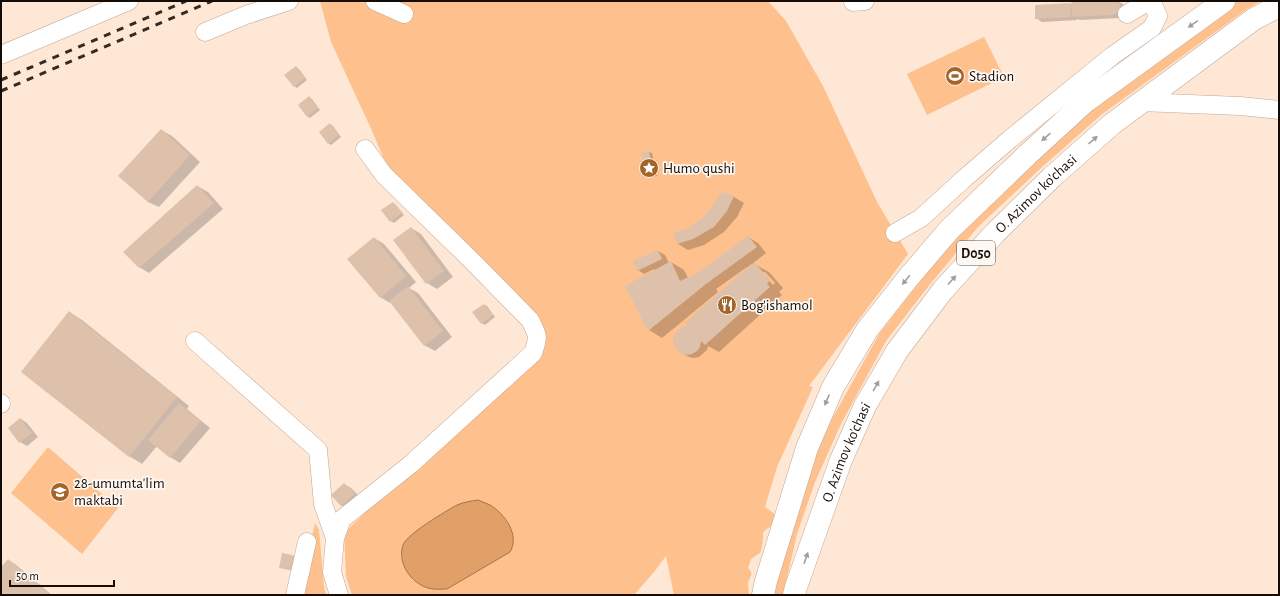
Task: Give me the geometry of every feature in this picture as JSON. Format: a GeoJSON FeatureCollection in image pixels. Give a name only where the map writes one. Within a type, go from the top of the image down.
{"type":"FeatureCollection","features":[{"type":"Feature","properties":{"kind":"main road","name":"D050"},"geometry":{"type":"LineString","coordinates":[[763,595],[807,448],[833,387],[867,330],[908,278],[949,230],[1027,155],[1155,38],[1224,1]]}},
{"type":"Feature","properties":{"kind":"main road","name":"O. Azimov ko'chasi"},"geometry":{"type":"LineString","coordinates":[[794,595],[841,460],[865,406],[897,351],[943,290],[995,233],[1052,177],[1112,124],[1140,102],[1254,20],[1279,6]]}},
{"type":"Feature","properties":{"kind":"street"},"geometry":{"type":"LineString","coordinates":[[1,55],[129,1]]}},
{"type":"Feature","properties":{"kind":"street"},"geometry":{"type":"LineString","coordinates":[[205,32],[246,15],[289,1]]}},
{"type":"Feature","properties":{"kind":"street"},"geometry":{"type":"LineString","coordinates":[[375,1],[404,14]]}},
{"type":"Feature","properties":{"kind":"street"},"geometry":{"type":"LineString","coordinates":[[895,233],[920,218],[1010,139],[1112,56],[1155,38],[1152,28],[1158,16],[1154,7],[1147,2],[1135,7]]}},
{"type":"Feature","properties":{"kind":"street"},"geometry":{"type":"LineString","coordinates":[[1140,102],[1240,106],[1279,110]]}},
{"type":"Feature","properties":{"kind":"street"},"geometry":{"type":"LineString","coordinates":[[339,595],[332,572],[335,538],[342,519],[411,464],[533,353],[538,340],[530,320],[384,175],[365,149]]}},
{"type":"Feature","properties":{"kind":"street"},"geometry":{"type":"LineString","coordinates":[[920,218],[944,226],[949,230]]}},
{"type":"Feature","properties":{"kind":"street"},"geometry":{"type":"LineString","coordinates":[[195,341],[318,450],[323,504],[335,538]]}},
{"type":"Feature","properties":{"kind":"street"},"geometry":{"type":"LineString","coordinates":[[295,595],[307,542]]}},
{"type":"Feature","properties":{"kind":"shaded area"},"geometry":{"type":"Polygon","coordinates":[[[320,1],[358,1],[363,3],[364,1],[768,1],[786,21],[823,86],[877,202],[908,254],[809,386],[813,387],[777,467],[765,507],[776,515],[774,524],[763,532],[763,542],[760,553],[751,559],[748,568],[751,572],[748,584],[749,595],[674,595],[666,556],[634,595],[352,595],[346,577],[344,533],[544,341],[390,174],[373,133],[331,42],[320,1]]]}},
{"type":"Feature","properties":{"kind":"shaded area"},"geometry":{"type":"Polygon","coordinates":[[[1237,1],[1261,1],[1247,9],[1101,115],[1041,168],[978,227],[931,283],[886,341],[841,424],[815,482],[797,534],[783,595],[772,595],[806,477],[832,419],[879,334],[921,280],[970,221],[1093,108],[1237,1]]]}},
{"type":"Feature","properties":{"kind":"shaded area","name":"Stadion"},"geometry":{"type":"Polygon","coordinates":[[[984,37],[1004,77],[927,115],[907,74],[984,37]]]}},
{"type":"Feature","properties":{"kind":"shaded area"},"geometry":{"type":"Polygon","coordinates":[[[48,447],[118,508],[82,554],[11,493],[48,447]]]}},
{"type":"Feature","properties":{"kind":"shaded area"},"geometry":{"type":"Polygon","coordinates":[[[478,500],[496,509],[506,519],[512,532],[513,539],[513,545],[510,552],[447,589],[431,589],[416,582],[407,571],[402,559],[403,545],[406,540],[427,523],[444,512],[465,502],[478,500]]]}},
{"type":"Feature","properties":{"kind":"shaded area"},"geometry":{"type":"Polygon","coordinates":[[[315,523],[319,530],[326,595],[299,595],[315,523]]]}},
{"type":"Feature","properties":{"kind":"building"},"geometry":{"type":"Polygon","coordinates":[[[1071,1],[1117,1],[1123,9],[1113,15],[1072,17],[1071,1]]]}},
{"type":"Feature","properties":{"kind":"building"},"geometry":{"type":"Polygon","coordinates":[[[1070,3],[1071,17],[1035,19],[1035,5],[1070,3]]]}},
{"type":"Feature","properties":{"kind":"building"},"geometry":{"type":"Polygon","coordinates":[[[296,66],[305,78],[294,87],[284,75],[296,66]]]}},
{"type":"Feature","properties":{"kind":"building"},"geometry":{"type":"Polygon","coordinates":[[[309,96],[318,108],[307,117],[298,105],[309,96]]]}},
{"type":"Feature","properties":{"kind":"building"},"geometry":{"type":"Polygon","coordinates":[[[330,123],[339,135],[328,144],[319,132],[330,123]]]}},
{"type":"Feature","properties":{"kind":"building"},"geometry":{"type":"Polygon","coordinates":[[[161,129],[190,155],[148,202],[118,176],[161,129]]]}},
{"type":"Feature","properties":{"kind":"building"},"geometry":{"type":"Polygon","coordinates":[[[649,151],[654,175],[647,176],[641,152],[649,151]]]}},
{"type":"Feature","properties":{"kind":"building"},"geometry":{"type":"Polygon","coordinates":[[[197,185],[214,203],[139,268],[123,252],[197,185]]]}},
{"type":"Feature","properties":{"kind":"building"},"geometry":{"type":"Polygon","coordinates":[[[721,192],[734,196],[727,211],[714,227],[693,239],[677,244],[673,233],[689,228],[701,219],[711,208],[721,192]]]}},
{"type":"Feature","properties":{"kind":"building"},"geometry":{"type":"Polygon","coordinates":[[[393,202],[402,213],[390,222],[381,210],[393,202]]]}},
{"type":"Feature","properties":{"kind":"building"},"geometry":{"type":"Polygon","coordinates":[[[411,227],[444,271],[426,284],[393,240],[411,227]]]}},
{"type":"Feature","properties":{"kind":"building"},"geometry":{"type":"Polygon","coordinates":[[[748,236],[757,247],[706,284],[648,331],[625,286],[671,261],[680,281],[697,273],[748,236]]]}},
{"type":"Feature","properties":{"kind":"building"},"geometry":{"type":"Polygon","coordinates":[[[374,237],[406,276],[380,298],[347,259],[374,237]]]}},
{"type":"Feature","properties":{"kind":"building"},"geometry":{"type":"Polygon","coordinates":[[[658,250],[662,259],[637,271],[633,261],[658,250]]]}},
{"type":"Feature","properties":{"kind":"building","name":"Bog'ishamol"},"geometry":{"type":"Polygon","coordinates":[[[755,263],[770,280],[767,284],[770,287],[705,345],[701,341],[700,347],[697,351],[687,355],[677,350],[673,340],[678,330],[688,326],[685,323],[751,264],[753,266],[755,263]]]}},
{"type":"Feature","properties":{"kind":"building"},"geometry":{"type":"Polygon","coordinates":[[[408,286],[443,331],[424,346],[389,301],[408,286]]]}},
{"type":"Feature","properties":{"kind":"building"},"geometry":{"type":"Polygon","coordinates":[[[484,304],[493,315],[481,324],[472,312],[484,304]]]}},
{"type":"Feature","properties":{"kind":"building"},"geometry":{"type":"Polygon","coordinates":[[[69,311],[177,397],[129,457],[21,372],[69,311]]]}},
{"type":"Feature","properties":{"kind":"building"},"geometry":{"type":"Polygon","coordinates":[[[179,403],[201,421],[170,458],[148,440],[179,403]]]}},
{"type":"Feature","properties":{"kind":"building"},"geometry":{"type":"Polygon","coordinates":[[[20,418],[32,433],[19,443],[8,428],[20,418]]]}},
{"type":"Feature","properties":{"kind":"building"},"geometry":{"type":"Polygon","coordinates":[[[344,483],[355,494],[341,506],[331,495],[344,483]]]}},
{"type":"Feature","properties":{"kind":"building"},"geometry":{"type":"Polygon","coordinates":[[[282,553],[296,556],[293,571],[279,568],[282,553]]]}},
{"type":"Feature","properties":{"kind":"building"},"geometry":{"type":"Polygon","coordinates":[[[8,559],[51,595],[1,595],[1,567],[8,559]]]}},
{"type":"Feature","properties":{"kind":"railway"},"geometry":{"type":"LineString","coordinates":[[1,80],[186,1]]}},
{"type":"Feature","properties":{"kind":"railway"},"geometry":{"type":"LineString","coordinates":[[1,91],[212,1]]}},
{"type":"Feature","properties":{"kind":"place","name":"Stadion"},"geometry":{"type":"Point","coordinates":[955,76]}},
{"type":"Feature","properties":{"kind":"place","name":"Humo qushi"},"geometry":{"type":"Point","coordinates":[649,168]}},
{"type":"Feature","properties":{"kind":"place","name":"Bog'ishamol"},"geometry":{"type":"Point","coordinates":[727,305]}},
{"type":"Feature","properties":{"kind":"place","name":"28-umumta'lim maktabi"},"geometry":{"type":"Point","coordinates":[60,492]}}]}
